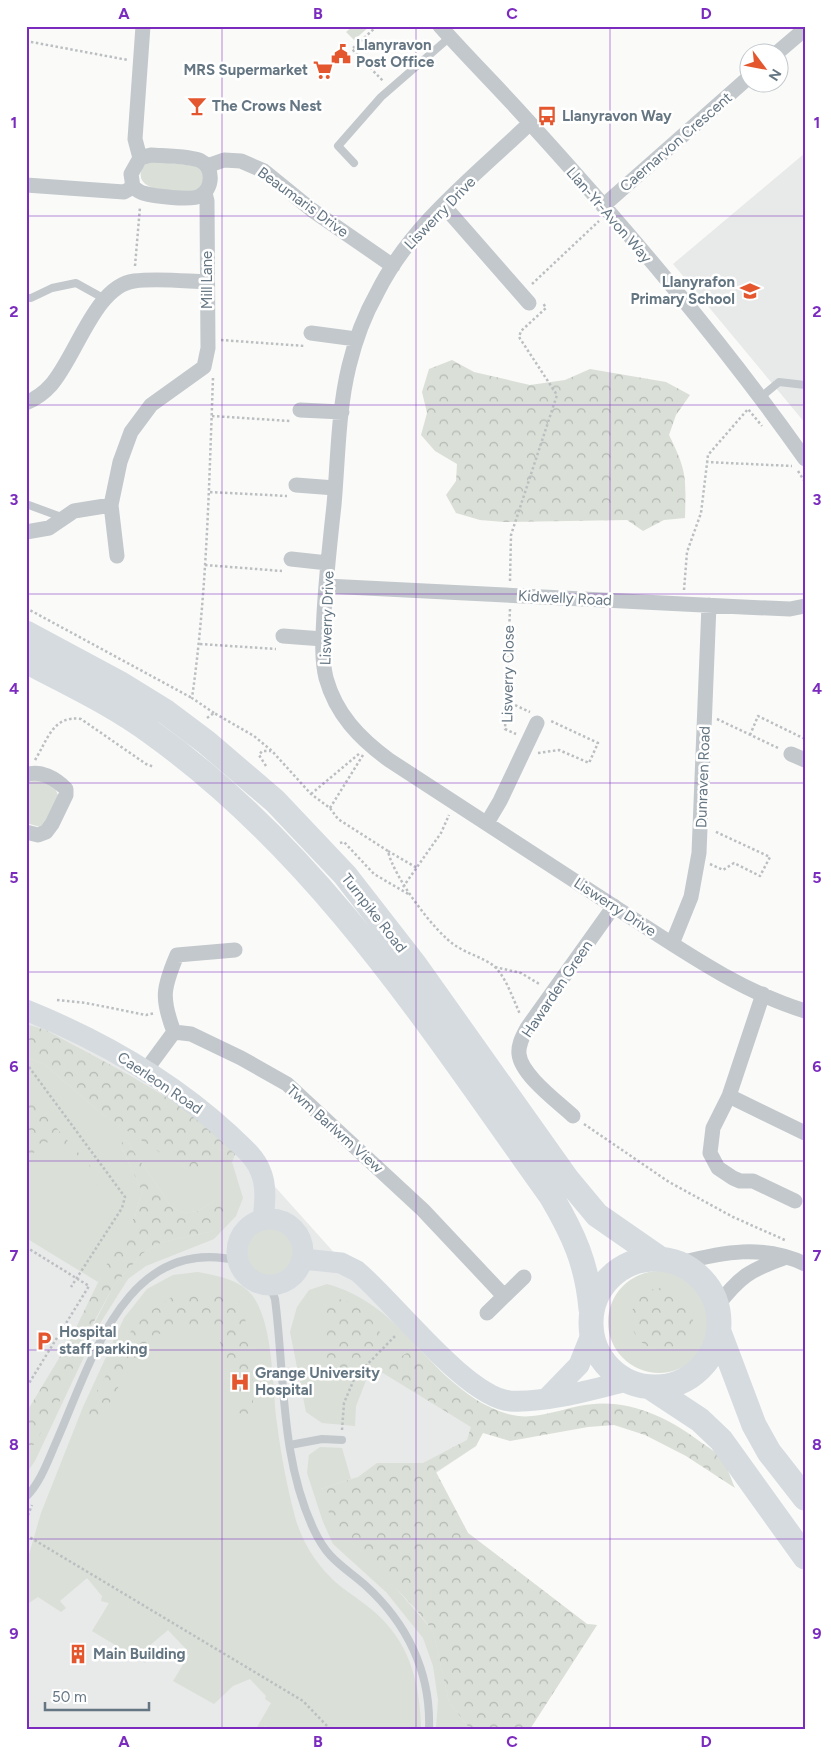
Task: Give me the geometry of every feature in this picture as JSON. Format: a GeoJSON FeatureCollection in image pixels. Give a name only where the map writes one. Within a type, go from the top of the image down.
{"type":"FeatureCollection","features":[{"type":"Feature","properties":{"kind":"highway","name":"Turnpike Road"},"geometry":{"type":"LineString","coordinates":[[26,633],[119,683],[166,712],[206,742],[275,801],[345,875],[416,965],[567,1179],[596,1215],[669,1260]]}},
{"type":"Feature","properties":{"kind":"highway","name":"Turnpike Road"},"geometry":{"type":"LineString","coordinates":[[26,661],[104,702],[151,732],[189,761],[259,821],[324,890],[397,982],[551,1196],[570,1228],[582,1258],[589,1284],[591,1309]]}},
{"type":"Feature","properties":{"kind":"highway"},"geometry":{"type":"LineString","coordinates":[[805,1498],[769,1452],[754,1425],[719,1332],[717,1306],[703,1280],[669,1260],[636,1261],[616,1271],[600,1288],[591,1309],[591,1335],[598,1354],[610,1370],[700,1420],[720,1440],[805,1557]]}},
{"type":"Feature","properties":{"kind":"highway"},"geometry":{"type":"LineString","coordinates":[[638,1384],[669,1386],[687,1379],[702,1366],[713,1350],[719,1332]]}},
{"type":"Feature","properties":{"kind":"main road","name":"Caerleon Road"},"geometry":{"type":"LineString","coordinates":[[26,1010],[100,1043],[146,1070],[177,1091],[248,1152],[260,1170],[265,1189],[263,1219]]}},
{"type":"Feature","properties":{"kind":"main road"},"geometry":{"type":"LineString","coordinates":[[263,1219],[279,1220],[293,1227],[303,1245],[303,1259],[294,1274],[285,1281],[269,1284],[252,1279],[244,1272],[239,1261],[237,1250],[240,1239],[246,1229],[263,1219]]}},
{"type":"Feature","properties":{"kind":"main road"},"geometry":{"type":"LineString","coordinates":[[303,1259],[341,1262],[366,1278],[464,1378],[485,1393],[508,1400],[528,1401],[638,1384]]}},
{"type":"Feature","properties":{"kind":"main road"},"geometry":{"type":"LineString","coordinates":[[548,1397],[579,1365],[591,1335]]}},
{"type":"Feature","properties":{"kind":"street"},"geometry":{"type":"LineString","coordinates":[[137,190],[131,174],[140,158],[135,139],[142,26]]}},
{"type":"Feature","properties":{"kind":"street"},"geometry":{"type":"LineString","coordinates":[[788,43],[805,29]]}},
{"type":"Feature","properties":{"kind":"street","name":"Llan-Yr-Avon Way"},"geometry":{"type":"LineString","coordinates":[[445,32],[530,123],[605,209],[761,397],[799,463]]}},
{"type":"Feature","properties":{"kind":"street","name":"Caernarvon Crescent"},"geometry":{"type":"LineString","coordinates":[[605,209],[738,87]]}},
{"type":"Feature","properties":{"kind":"street","name":"Liswerry Drive"},"geometry":{"type":"LineString","coordinates":[[530,123],[417,233],[377,292],[356,339],[348,368],[342,412],[326,586],[323,639],[326,676],[330,692],[348,724],[369,745],[672,944],[763,994],[786,1005],[805,1011]]}},
{"type":"Feature","properties":{"kind":"street"},"geometry":{"type":"LineString","coordinates":[[140,158],[151,155],[200,160],[207,166]]}},
{"type":"Feature","properties":{"kind":"street","name":"Beaumaris Drive"},"geometry":{"type":"LineString","coordinates":[[207,166],[224,160],[241,161],[264,171],[312,210],[393,266]]}},
{"type":"Feature","properties":{"kind":"street","name":"Mill Lane"},"geometry":{"type":"LineString","coordinates":[[207,166],[211,174],[210,184],[205,193],[207,201],[209,370]]}},
{"type":"Feature","properties":{"kind":"street"},"geometry":{"type":"LineString","coordinates":[[26,185],[124,192],[137,190],[188,198],[199,197],[205,193]]}},
{"type":"Feature","properties":{"kind":"street"},"geometry":{"type":"LineString","coordinates":[[444,206],[533,297]]}},
{"type":"Feature","properties":{"kind":"street"},"geometry":{"type":"LineString","coordinates":[[26,403],[39,397],[61,372],[103,298],[113,290],[134,281],[207,282]]}},
{"type":"Feature","properties":{"kind":"street"},"geometry":{"type":"LineString","coordinates":[[311,332],[356,339]]}},
{"type":"Feature","properties":{"kind":"street"},"geometry":{"type":"LineString","coordinates":[[116,556],[111,505],[120,462],[131,432],[140,417],[151,405],[209,370]]}},
{"type":"Feature","properties":{"kind":"street"},"geometry":{"type":"LineString","coordinates":[[300,410],[342,412]]}},
{"type":"Feature","properties":{"kind":"street"},"geometry":{"type":"LineString","coordinates":[[296,484],[335,488]]}},
{"type":"Feature","properties":{"kind":"street"},"geometry":{"type":"LineString","coordinates":[[26,532],[49,528],[74,511],[111,505]]}},
{"type":"Feature","properties":{"kind":"street"},"geometry":{"type":"LineString","coordinates":[[290,559],[328,564]]}},
{"type":"Feature","properties":{"kind":"street","name":"Kidwelly Road"},"geometry":{"type":"LineString","coordinates":[[326,586],[790,609],[805,606]]}},
{"type":"Feature","properties":{"kind":"street","name":"Dunraven Road"},"geometry":{"type":"LineString","coordinates":[[672,944],[691,897],[698,858],[701,825],[709,605]]}},
{"type":"Feature","properties":{"kind":"street"},"geometry":{"type":"LineString","coordinates":[[283,636],[323,639]]}},
{"type":"Feature","properties":{"kind":"street","name":"Liswerry Close"},"geometry":{"type":"LineString","coordinates":[[487,823],[539,719]]}},
{"type":"Feature","properties":{"kind":"street"},"geometry":{"type":"LineString","coordinates":[[791,754],[805,760]]}},
{"type":"Feature","properties":{"kind":"street"},"geometry":{"type":"LineString","coordinates":[[26,832],[38,835],[46,832],[66,795],[66,789],[56,781],[30,769]]}},
{"type":"Feature","properties":{"kind":"street","name":"Hawarden Green"},"geometry":{"type":"LineString","coordinates":[[573,1116],[530,1076],[522,1065],[520,1047],[527,1028],[614,906]]}},
{"type":"Feature","properties":{"kind":"street"},"geometry":{"type":"LineString","coordinates":[[146,1070],[174,1032],[166,1012],[164,994],[176,954],[235,950]]}},
{"type":"Feature","properties":{"kind":"street"},"geometry":{"type":"LineString","coordinates":[[763,994],[728,1096],[713,1128],[710,1153],[718,1168],[740,1181],[753,1181],[795,1202]]}},
{"type":"Feature","properties":{"kind":"street","name":"Twm Barlwm View"},"geometry":{"type":"LineString","coordinates":[[174,1032],[191,1034],[241,1058],[287,1084],[424,1210],[504,1296]]}},
{"type":"Feature","properties":{"kind":"street"},"geometry":{"type":"LineString","coordinates":[[728,1096],[805,1133]]}},
{"type":"Feature","properties":{"kind":"street"},"geometry":{"type":"LineString","coordinates":[[669,1260],[766,1251],[795,1261]]}},
{"type":"Feature","properties":{"kind":"street"},"geometry":{"type":"LineString","coordinates":[[717,1306],[734,1283],[754,1269],[795,1261]]}},
{"type":"Feature","properties":{"kind":"street"},"geometry":{"type":"LineString","coordinates":[[487,1313],[524,1277]]}},
{"type":"Feature","properties":{"kind":"lane"},"geometry":{"type":"LineString","coordinates":[[354,163],[338,146],[445,32]]}},
{"type":"Feature","properties":{"kind":"lane"},"geometry":{"type":"LineString","coordinates":[[26,298],[31,298],[52,288],[76,283],[103,298]]}},
{"type":"Feature","properties":{"kind":"lane"},"geometry":{"type":"LineString","coordinates":[[761,397],[779,382],[805,385]]}},
{"type":"Feature","properties":{"kind":"lane"},"geometry":{"type":"LineString","coordinates":[[26,504],[64,518]]}},
{"type":"Feature","properties":{"kind":"lane"},"geometry":{"type":"LineString","coordinates":[[26,1497],[50,1456],[107,1328],[134,1290],[147,1278],[168,1265],[206,1258],[225,1258],[239,1261]]}},
{"type":"Feature","properties":{"kind":"lane"},"geometry":{"type":"LineString","coordinates":[[269,1284],[275,1299],[290,1445],[296,1478],[305,1506],[325,1551],[384,1604],[402,1625],[415,1651],[424,1679],[430,1710],[429,1729]]}},
{"type":"Feature","properties":{"kind":"lane"},"geometry":{"type":"LineString","coordinates":[[290,1445],[322,1439],[342,1440]]}},
{"type":"Feature","properties":{"kind":"path"},"geometry":{"type":"LineString","coordinates":[[377,26],[352,49],[390,89]]}},
{"type":"Feature","properties":{"kind":"path"},"geometry":{"type":"LineString","coordinates":[[26,41],[140,62]]}},
{"type":"Feature","properties":{"kind":"path"},"geometry":{"type":"LineString","coordinates":[[134,281],[137,190]]}},
{"type":"Feature","properties":{"kind":"path"},"geometry":{"type":"LineString","coordinates":[[533,297],[605,209]]}},
{"type":"Feature","properties":{"kind":"path","name":"Liswerry Close"},"geometry":{"type":"LineString","coordinates":[[527,745],[505,729],[511,535],[557,395],[519,337],[521,331],[546,308],[533,297]]}},
{"type":"Feature","properties":{"kind":"path"},"geometry":{"type":"LineString","coordinates":[[214,340],[310,346],[311,332]]}},
{"type":"Feature","properties":{"kind":"path"},"geometry":{"type":"LineString","coordinates":[[192,698],[200,644],[210,492],[212,416],[209,370]]}},
{"type":"Feature","properties":{"kind":"path"},"geometry":{"type":"LineString","coordinates":[[683,604],[687,552],[701,513],[708,455],[748,409],[765,430]]}},
{"type":"Feature","properties":{"kind":"path"},"geometry":{"type":"LineString","coordinates":[[212,416],[300,421],[300,410]]}},
{"type":"Feature","properties":{"kind":"path"},"geometry":{"type":"LineString","coordinates":[[788,459],[799,463]]}},
{"type":"Feature","properties":{"kind":"path"},"geometry":{"type":"LineString","coordinates":[[706,462],[799,463]]}},
{"type":"Feature","properties":{"kind":"path"},"geometry":{"type":"LineString","coordinates":[[799,463],[805,482]]}},
{"type":"Feature","properties":{"kind":"path"},"geometry":{"type":"LineString","coordinates":[[210,492],[294,496],[296,484]]}},
{"type":"Feature","properties":{"kind":"path"},"geometry":{"type":"LineString","coordinates":[[205,565],[289,571],[290,559]]}},
{"type":"Feature","properties":{"kind":"path"},"geometry":{"type":"LineString","coordinates":[[26,608],[192,698],[254,736],[272,751],[311,794],[330,808],[338,819],[417,868]]}},
{"type":"Feature","properties":{"kind":"path"},"geometry":{"type":"LineString","coordinates":[[200,644],[281,650],[283,636]]}},
{"type":"Feature","properties":{"kind":"path"},"geometry":{"type":"LineString","coordinates":[[506,701],[539,719],[598,743],[589,762],[559,750],[534,753],[527,745]]}},
{"type":"Feature","properties":{"kind":"path"},"geometry":{"type":"LineString","coordinates":[[204,721],[214,713]]}},
{"type":"Feature","properties":{"kind":"path"},"geometry":{"type":"LineString","coordinates":[[705,713],[791,754]]}},
{"type":"Feature","properties":{"kind":"path"},"geometry":{"type":"LineString","coordinates":[[750,734],[758,716],[805,739]]}},
{"type":"Feature","properties":{"kind":"path"},"geometry":{"type":"LineString","coordinates":[[30,769],[57,723],[66,718],[80,718],[146,764],[154,766]]}},
{"type":"Feature","properties":{"kind":"path"},"geometry":{"type":"LineString","coordinates":[[311,794],[369,745]]}},
{"type":"Feature","properties":{"kind":"path"},"geometry":{"type":"LineString","coordinates":[[330,808],[369,745]]}},
{"type":"Feature","properties":{"kind":"path"},"geometry":{"type":"LineString","coordinates":[[403,887],[441,833],[456,803]]}},
{"type":"Feature","properties":{"kind":"path"},"geometry":{"type":"LineString","coordinates":[[698,858],[723,870],[734,863],[760,876],[770,857],[701,825]]}},
{"type":"Feature","properties":{"kind":"path"},"geometry":{"type":"LineString","coordinates":[[388,851],[390,860],[403,887],[445,938],[494,966],[521,973],[552,992]]}},
{"type":"Feature","properties":{"kind":"path"},"geometry":{"type":"LineString","coordinates":[[494,966],[527,1028]]}},
{"type":"Feature","properties":{"kind":"path"},"geometry":{"type":"LineString","coordinates":[[57,1000],[86,1003],[146,1015],[166,1012]]}},
{"type":"Feature","properties":{"kind":"path"},"geometry":{"type":"LineString","coordinates":[[26,1063],[125,1197],[122,1208],[71,1287]]}},
{"type":"Feature","properties":{"kind":"path"},"geometry":{"type":"LineString","coordinates":[[573,1116],[669,1182],[795,1246],[795,1261]]}},
{"type":"Feature","properties":{"kind":"path"},"geometry":{"type":"LineString","coordinates":[[26,1247],[89,1286],[26,1388]]}},
{"type":"Feature","properties":{"kind":"path"},"geometry":{"type":"LineString","coordinates":[[342,1440],[344,1403],[355,1377],[372,1357],[410,1322]]}},
{"type":"Feature","properties":{"kind":"path"},"geometry":{"type":"LineString","coordinates":[[26,1535],[303,1701],[330,1729]]}},
{"type":"Feature","properties":{"kind":"shaded area","name":"Llanyrafon Primary School"},"geometry":{"type":"Polygon","coordinates":[[[805,153],[805,423],[673,264],[805,153]]]}},
{"type":"Feature","properties":{"kind":"shaded area","name":"Grange University Hospital"},"geometry":{"type":"Polygon","coordinates":[[[26,1020],[75,1040],[159,1089],[260,1170],[442,1373],[479,1403],[490,1407],[476,1446],[436,1473],[468,1533],[587,1624],[597,1625],[530,1729],[26,1729],[26,1020]]]}},
{"type":"Feature","properties":{"kind":"green space"},"geometry":{"type":"Polygon","coordinates":[[[353,26],[370,26],[354,40],[346,32],[353,26]]]}},
{"type":"Feature","properties":{"kind":"green space"},"geometry":{"type":"Polygon","coordinates":[[[151,161],[198,166],[207,177],[198,193],[172,192],[153,188],[141,179],[142,168],[151,161]]]}},
{"type":"Feature","properties":{"kind":"green space"},"geometry":{"type":"Polygon","coordinates":[[[452,360],[474,372],[530,385],[565,380],[590,369],[666,382],[690,395],[676,415],[669,435],[684,475],[685,518],[664,520],[643,531],[627,520],[504,522],[480,520],[456,513],[446,495],[456,481],[457,464],[435,451],[421,435],[427,413],[422,392],[429,369],[452,360]]]}},
{"type":"Feature","properties":{"kind":"green space"},"geometry":{"type":"Polygon","coordinates":[[[40,779],[55,788],[58,795],[49,821],[40,827],[26,823],[26,783],[40,779]]]}},
{"type":"Feature","properties":{"kind":"green space"},"geometry":{"type":"Polygon","coordinates":[[[26,1024],[46,1030],[170,1099],[216,1132],[237,1150],[232,1162],[225,1151],[219,1149],[206,1169],[190,1171],[102,1114],[44,1064],[26,1057],[26,1024]]]}},
{"type":"Feature","properties":{"kind":"green space"},"geometry":{"type":"Polygon","coordinates":[[[26,1057],[44,1064],[102,1114],[190,1171],[219,1149],[225,1151],[232,1162],[243,1198],[236,1216],[214,1239],[146,1266],[128,1279],[99,1325],[35,1461],[26,1474],[26,1457],[114,1285],[143,1253],[162,1242],[214,1231],[215,1200],[198,1211],[181,1213],[170,1205],[126,1140],[120,1144],[142,1191],[135,1216],[98,1282],[26,1238],[26,1057]]]}},
{"type":"Feature","properties":{"kind":"green space"},"geometry":{"type":"Polygon","coordinates":[[[26,1094],[109,1187],[100,1188],[50,1142],[38,1144],[34,1153],[26,1156],[26,1094]]]}},
{"type":"Feature","properties":{"kind":"green space"},"geometry":{"type":"Polygon","coordinates":[[[126,1140],[170,1205],[181,1213],[198,1211],[215,1200],[226,1203],[226,1217],[214,1231],[162,1242],[143,1253],[114,1285],[85,1338],[58,1405],[26,1457],[26,1413],[70,1340],[107,1264],[135,1216],[142,1191],[120,1144],[126,1140]]]}},
{"type":"Feature","properties":{"kind":"green space"},"geometry":{"type":"Polygon","coordinates":[[[271,1228],[280,1230],[288,1235],[293,1243],[295,1252],[293,1261],[288,1269],[280,1274],[271,1276],[262,1274],[254,1269],[249,1261],[247,1252],[249,1243],[254,1235],[262,1230],[271,1228]]]}},
{"type":"Feature","properties":{"kind":"green space"},"geometry":{"type":"Polygon","coordinates":[[[649,1271],[669,1271],[688,1279],[702,1293],[710,1312],[707,1342],[702,1351],[688,1365],[669,1373],[649,1373],[630,1365],[616,1351],[608,1332],[608,1312],[616,1293],[630,1279],[649,1271]]]}},
{"type":"Feature","properties":{"kind":"green space"},"geometry":{"type":"Polygon","coordinates":[[[198,1272],[227,1279],[241,1285],[252,1295],[259,1307],[271,1357],[282,1459],[298,1527],[312,1555],[325,1572],[381,1618],[400,1643],[407,1656],[416,1684],[421,1729],[268,1729],[265,1726],[263,1729],[256,1729],[271,1703],[265,1699],[266,1696],[250,1679],[233,1686],[214,1704],[173,1681],[189,1655],[183,1652],[185,1648],[168,1630],[142,1652],[147,1659],[145,1663],[92,1631],[109,1603],[101,1601],[102,1596],[87,1578],[60,1601],[66,1608],[61,1612],[38,1597],[26,1605],[26,1565],[41,1513],[83,1407],[124,1318],[147,1289],[173,1275],[198,1272]]]}},
{"type":"Feature","properties":{"kind":"green space"},"geometry":{"type":"Polygon","coordinates":[[[327,1284],[353,1294],[376,1308],[398,1326],[417,1347],[367,1378],[356,1406],[355,1426],[322,1423],[306,1412],[290,1332],[297,1307],[309,1290],[327,1284]]]}},
{"type":"Feature","properties":{"kind":"green space"},"geometry":{"type":"Polygon","coordinates":[[[662,1288],[674,1291],[684,1297],[690,1307],[693,1319],[690,1331],[684,1341],[674,1347],[662,1350],[650,1347],[640,1341],[634,1331],[631,1319],[634,1307],[640,1297],[650,1291],[662,1288]]]}},
{"type":"Feature","properties":{"kind":"green space"},"geometry":{"type":"Polygon","coordinates":[[[197,1290],[232,1295],[241,1305],[247,1327],[251,1360],[252,1412],[244,1415],[239,1413],[217,1333],[199,1327],[180,1327],[161,1333],[153,1338],[139,1353],[102,1418],[94,1419],[89,1415],[88,1407],[131,1331],[148,1313],[179,1292],[197,1290]]]}},
{"type":"Feature","properties":{"kind":"green space"},"geometry":{"type":"Polygon","coordinates":[[[327,1300],[343,1300],[354,1305],[367,1315],[377,1327],[382,1338],[356,1362],[334,1371],[324,1365],[327,1300]]]}},
{"type":"Feature","properties":{"kind":"green space"},"geometry":{"type":"Polygon","coordinates":[[[417,1347],[458,1387],[481,1403],[508,1414],[535,1416],[579,1406],[612,1404],[628,1406],[660,1417],[689,1433],[718,1455],[727,1468],[735,1488],[686,1456],[645,1435],[614,1425],[588,1427],[510,1441],[483,1433],[476,1446],[436,1472],[468,1533],[587,1624],[597,1625],[530,1729],[470,1729],[449,1702],[433,1631],[414,1607],[353,1544],[330,1516],[321,1489],[358,1477],[377,1463],[423,1463],[467,1440],[471,1427],[378,1370],[417,1347]]]}},
{"type":"Feature","properties":{"kind":"green space"},"geometry":{"type":"Polygon","coordinates":[[[320,1447],[342,1448],[351,1479],[321,1489],[353,1544],[379,1569],[433,1631],[449,1702],[470,1729],[436,1729],[438,1700],[433,1666],[423,1638],[386,1592],[333,1544],[323,1522],[307,1473],[309,1455],[320,1447]]]}},
{"type":"Feature","properties":{"kind":"place","name":"Llanyravon Post Office"},"geometry":{"type":"Point","coordinates":[341,54]}},
{"type":"Feature","properties":{"kind":"place","name":"MRS Supermarket"},"geometry":{"type":"Point","coordinates":[323,70]}},
{"type":"Feature","properties":{"kind":"place","name":"The Crows Nest"},"geometry":{"type":"Point","coordinates":[197,106]}},
{"type":"Feature","properties":{"kind":"place","name":"Llanyravon Way"},"geometry":{"type":"Point","coordinates":[547,116]}},
{"type":"Feature","properties":{"kind":"place","name":"Llanyrafon Primary School"},"geometry":{"type":"Point","coordinates":[750,291]}},
{"type":"Feature","properties":{"kind":"place","name":"Hospital staff parking"},"geometry":{"type":"Point","coordinates":[44,1341]}},
{"type":"Feature","properties":{"kind":"place","name":"Grange University Hospital"},"geometry":{"type":"Point","coordinates":[240,1382]}},
{"type":"Feature","properties":{"kind":"place","name":"Main Building"},"geometry":{"type":"Point","coordinates":[78,1654]}}]}
